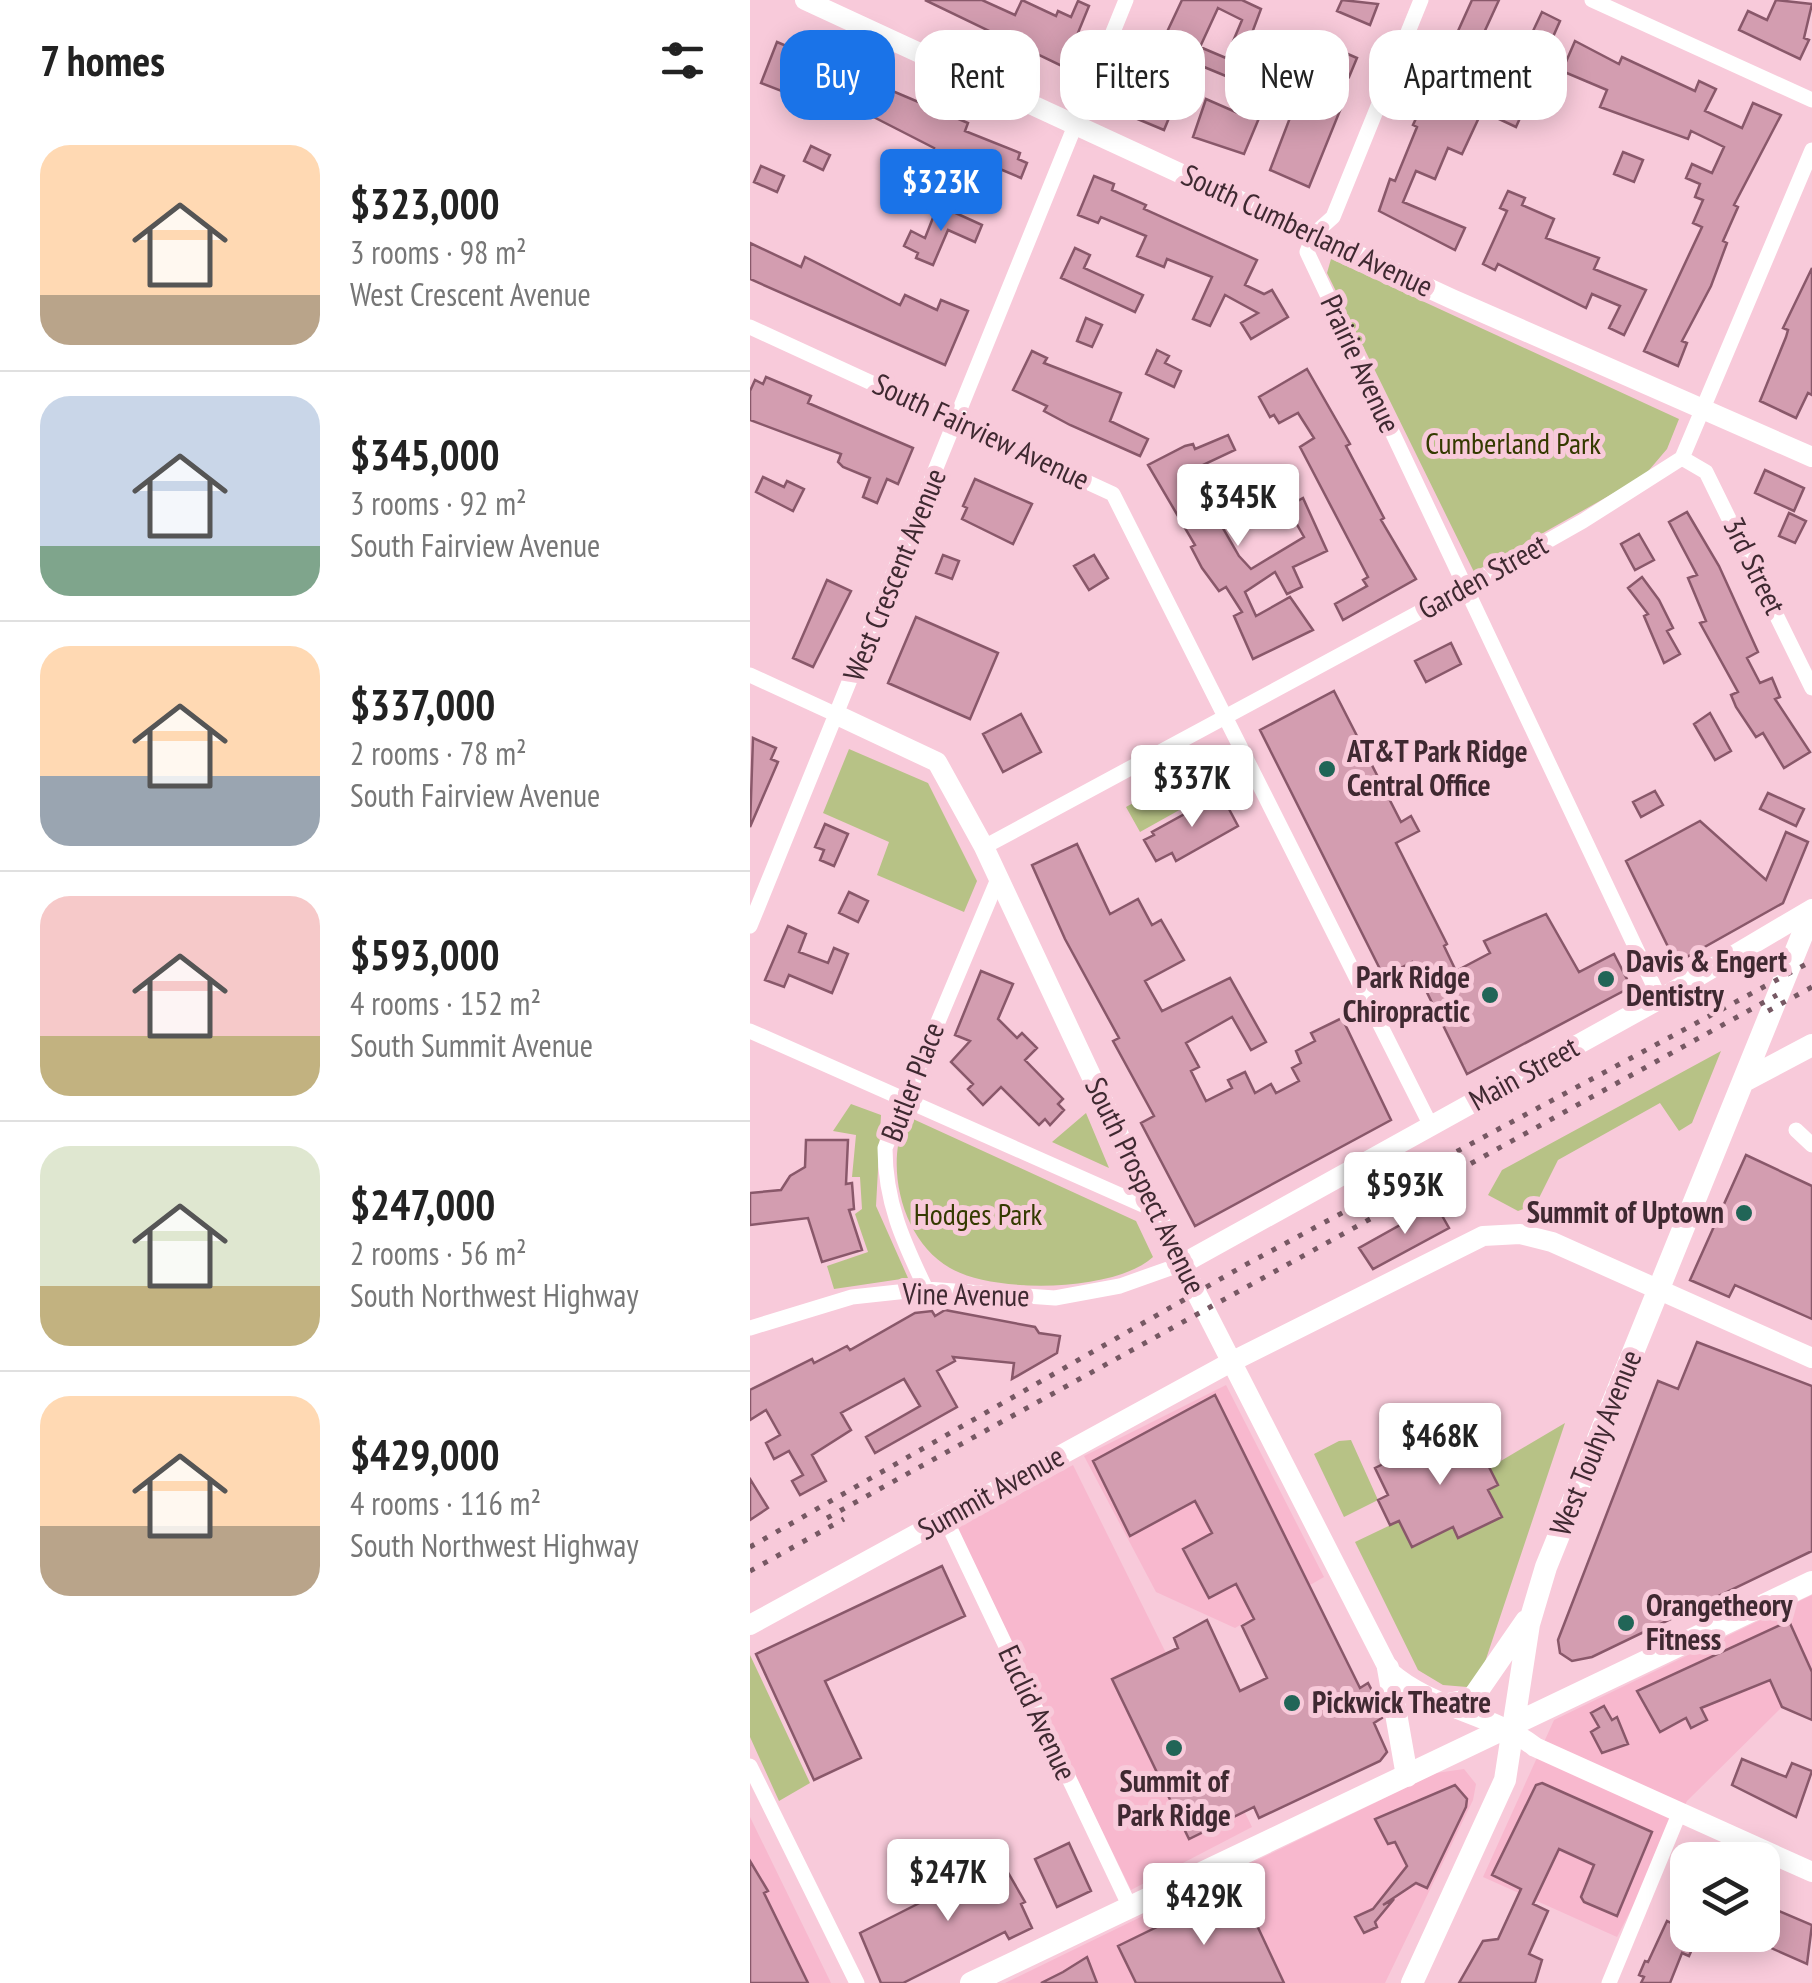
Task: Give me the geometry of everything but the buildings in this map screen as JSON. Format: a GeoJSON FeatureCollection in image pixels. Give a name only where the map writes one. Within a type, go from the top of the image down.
{"type":"FeatureCollection","features":[{"type":"Feature","properties":{"kind":"main road","name":"West Touhy Avenue"},"geometry":{"type":"LineString","coordinates":[[1412,1983],[1504,1780],[1510,1728],[1546,1567],[1812,910]]}},
{"type":"Feature","properties":{"kind":"main road"},"geometry":{"type":"LineString","coordinates":[[1746,1080],[1812,1045]]}},
{"type":"Feature","properties":{"kind":"main road"},"geometry":{"type":"LineString","coordinates":[[971,1983],[1812,1582]]}},
{"type":"Feature","properties":{"kind":"main road"},"geometry":{"type":"LineString","coordinates":[[1448,1704],[1472,1699],[1534,1610]]}},
{"type":"Feature","properties":{"kind":"main road"},"geometry":{"type":"LineString","coordinates":[[1388,1668],[1408,1776]]}},
{"type":"Feature","properties":{"kind":"street","name":"South Cumberland Avenue"},"geometry":{"type":"LineString","coordinates":[[805,0],[1314,234],[1812,456]]}},
{"type":"Feature","properties":{"kind":"street","name":"West Crescent Avenue"},"geometry":{"type":"LineString","coordinates":[[750,926],[1126,0]]}},
{"type":"Feature","properties":{"kind":"street"},"geometry":{"type":"LineString","coordinates":[[1314,234],[1333,216],[1421,0]]}},
{"type":"Feature","properties":{"kind":"street"},"geometry":{"type":"LineString","coordinates":[[1592,0],[1812,100]]}},
{"type":"Feature","properties":{"kind":"street"},"geometry":{"type":"LineString","coordinates":[[1682,458],[1812,150]]}},
{"type":"Feature","properties":{"kind":"street","name":"Prairie Avenue"},"geometry":{"type":"LineString","coordinates":[[1314,234],[1307,252],[1660,1000]]}},
{"type":"Feature","properties":{"kind":"street","name":"South Fairview Avenue"},"geometry":{"type":"LineString","coordinates":[[750,327],[1113,494],[1431,1126]]}},
{"type":"Feature","properties":{"kind":"street","name":"Garden Street"},"geometry":{"type":"LineString","coordinates":[[984,847],[1466,587],[1627,495],[1682,458]]}},
{"type":"Feature","properties":{"kind":"street","name":"3rd Street"},"geometry":{"type":"LineString","coordinates":[[1682,458],[1706,472],[1812,688]]}},
{"type":"Feature","properties":{"kind":"street","name":"South Prospect Avenue"},"geometry":{"type":"LineString","coordinates":[[750,675],[937,762],[984,847],[1154,1210],[1388,1668],[1405,1685],[1510,1728],[1534,1747],[1812,1872]]}},
{"type":"Feature","properties":{"kind":"street","name":"Butler Place"},"geometry":{"type":"LineString","coordinates":[[926,1289],[894,1223],[885,1186],[885,1148],[998,879]]}},
{"type":"Feature","properties":{"kind":"street","name":"Main Street"},"geometry":{"type":"LineString","coordinates":[[1182,1264],[1660,1000],[1812,910]]}},
{"type":"Feature","properties":{"kind":"street"},"geometry":{"type":"LineString","coordinates":[[750,1031],[1154,1210]]}},
{"type":"Feature","properties":{"kind":"street"},"geometry":{"type":"LineString","coordinates":[[1796,1130],[1812,1145]]}},
{"type":"Feature","properties":{"kind":"street","name":"Summit Avenue"},"geometry":{"type":"LineString","coordinates":[[750,1625],[1233,1362],[1483,1236],[1503,1233],[1542,1238],[1812,1358]]}},
{"type":"Feature","properties":{"kind":"street","name":"Vine Avenue"},"geometry":{"type":"LineString","coordinates":[[750,1328],[852,1297],[926,1289],[1055,1298],[1120,1286],[1182,1264]]}},
{"type":"Feature","properties":{"kind":"street","name":"Euclid Avenue"},"geometry":{"type":"LineString","coordinates":[[945,1518],[1130,1907]]}},
{"type":"Feature","properties":{"kind":"street"},"geometry":{"type":"LineString","coordinates":[[750,1766],[857,1983]]}},
{"type":"Feature","properties":{"kind":"street"},"geometry":{"type":"LineString","coordinates":[[1610,1983],[1679,1814]]}},
{"type":"Feature","properties":{"kind":"shaded area"},"geometry":{"type":"Polygon","coordinates":[[[1226,1385],[1324,1577],[1235,1628],[1156,1592],[1084,1456],[1226,1385]]]}},
{"type":"Feature","properties":{"kind":"shaded area","name":"Summit of Park Ridge"},"geometry":{"type":"Polygon","coordinates":[[[1073,1465],[1252,1827],[1131,1890],[955,1529],[1073,1465]]]}},
{"type":"Feature","properties":{"kind":"shaded area"},"geometry":{"type":"Polygon","coordinates":[[[1812,1595],[1812,1720],[1782,1707],[1687,1801],[1617,1937],[1483,1877],[1554,1720],[1812,1595]]]}},
{"type":"Feature","properties":{"kind":"shaded area"},"geometry":{"type":"Polygon","coordinates":[[[1464,1769],[1476,1784],[1473,1800],[1385,1983],[1005,1983],[1436,1773],[1464,1769]]]}},
{"type":"Feature","properties":{"kind":"shaded area"},"geometry":{"type":"Polygon","coordinates":[[[750,1817],[831,1983],[750,1983],[750,1817]]]}},
{"type":"Feature","properties":{"kind":"green space","name":"Cumberland Park"},"geometry":{"type":"Polygon","coordinates":[[[1331,259],[1679,419],[1667,449],[1644,476],[1474,572],[1327,273],[1331,259]]]}},
{"type":"Feature","properties":{"kind":"green space"},"geometry":{"type":"Polygon","coordinates":[[[849,749],[928,783],[977,881],[964,912],[877,875],[889,842],[823,813],[849,749]]]}},
{"type":"Feature","properties":{"kind":"green space"},"geometry":{"type":"Polygon","coordinates":[[[1212,759],[1226,784],[1140,832],[1126,807],[1212,759]]]}},
{"type":"Feature","properties":{"kind":"green space"},"geometry":{"type":"Polygon","coordinates":[[[1721,1051],[1692,1123],[1679,1131],[1660,1103],[1558,1160],[1536,1204],[1518,1211],[1488,1195],[1502,1170],[1721,1051]]]}},
{"type":"Feature","properties":{"kind":"green space"},"geometry":{"type":"Polygon","coordinates":[[[851,1104],[881,1115],[876,1206],[908,1278],[834,1289],[827,1266],[868,1252],[855,1214],[862,1209],[860,1177],[852,1177],[856,1135],[833,1131],[851,1104]]]}},
{"type":"Feature","properties":{"kind":"green space"},"geometry":{"type":"Polygon","coordinates":[[[1086,1113],[1109,1168],[1052,1142],[1086,1113]]]}},
{"type":"Feature","properties":{"kind":"green space","name":"Hodges Park"},"geometry":{"type":"Polygon","coordinates":[[[913,1119],[1136,1221],[1153,1257],[1135,1269],[1111,1277],[1054,1285],[995,1282],[950,1268],[921,1241],[903,1204],[898,1183],[899,1142],[904,1123],[913,1119]]]}},
{"type":"Feature","properties":{"kind":"green space"},"geometry":{"type":"Polygon","coordinates":[[[1565,1423],[1482,1671],[1467,1687],[1443,1685],[1418,1670],[1355,1542],[1399,1521],[1413,1547],[1453,1527],[1459,1538],[1501,1517],[1488,1490],[1489,1468],[1565,1423]]]}},
{"type":"Feature","properties":{"kind":"green space"},"geometry":{"type":"Polygon","coordinates":[[[1351,1440],[1378,1500],[1344,1517],[1314,1454],[1339,1441],[1351,1440]]]}},
{"type":"Feature","properties":{"kind":"green space"},"geometry":{"type":"Polygon","coordinates":[[[750,1655],[810,1783],[779,1801],[750,1737],[750,1655]]]}},
{"type":"Feature","properties":{"kind":"railway"},"geometry":{"type":"LineString","coordinates":[[750,1547],[1245,1265],[1812,961]]}},
{"type":"Feature","properties":{"kind":"railway"},"geometry":{"type":"LineString","coordinates":[[1768,1011],[1812,987]]}},
{"type":"Feature","properties":{"kind":"railway"},"geometry":{"type":"LineString","coordinates":[[827,1518],[1777,995]]}},
{"type":"Feature","properties":{"kind":"railway"},"geometry":{"type":"LineString","coordinates":[[750,1571],[844,1519]]}},
{"type":"Feature","properties":{"kind":"place","name":"AT&T Park Ridge Central Office"},"geometry":{"type":"Point","coordinates":[1327,769]}},
{"type":"Feature","properties":{"kind":"place","name":"Davis & Engert Dentistry"},"geometry":{"type":"Point","coordinates":[1606,979]}},
{"type":"Feature","properties":{"kind":"place","name":"Park Ridge Chiropractic"},"geometry":{"type":"Point","coordinates":[1490,995]}},
{"type":"Feature","properties":{"kind":"place","name":"Summit of Uptown"},"geometry":{"type":"Point","coordinates":[1744,1213]}},
{"type":"Feature","properties":{"kind":"place","name":"Orangetheory Fitness"},"geometry":{"type":"Point","coordinates":[1626,1623]}},
{"type":"Feature","properties":{"kind":"place","name":"Pickwick Theatre"},"geometry":{"type":"Point","coordinates":[1292,1703]}},
{"type":"Feature","properties":{"kind":"place","name":"Summit of Park Ridge"},"geometry":{"type":"Point","coordinates":[1174,1748]}}]}
